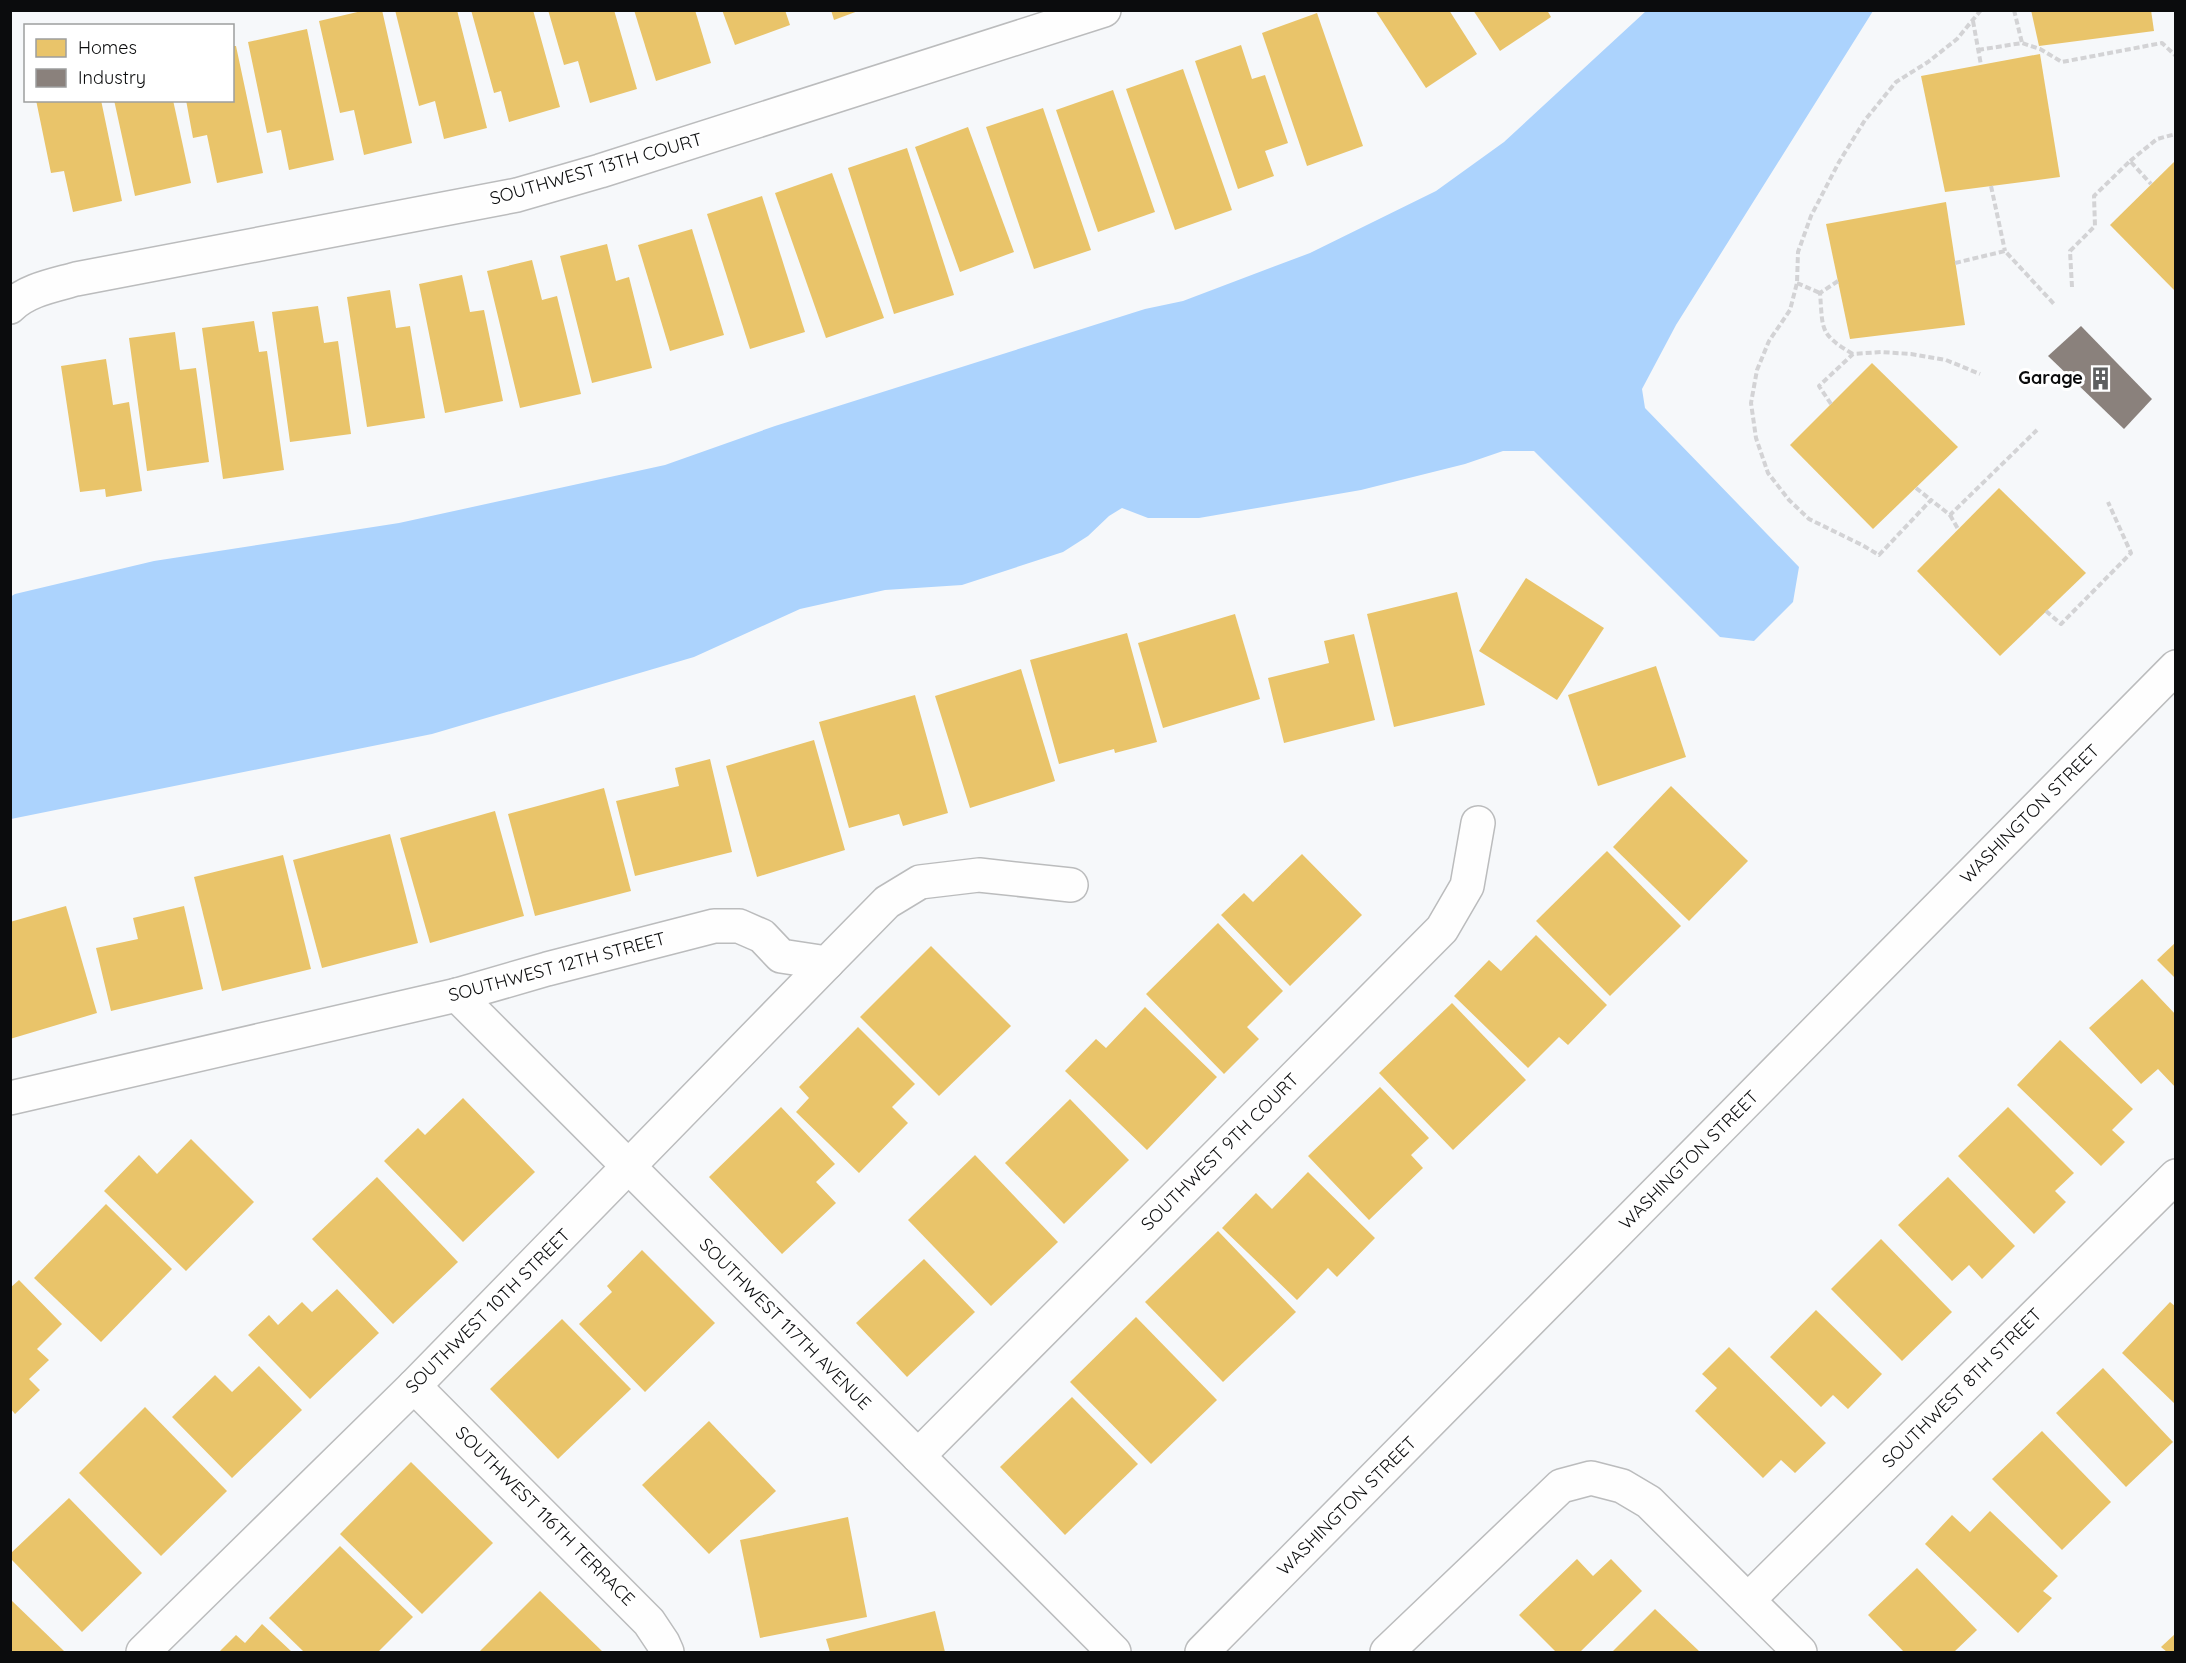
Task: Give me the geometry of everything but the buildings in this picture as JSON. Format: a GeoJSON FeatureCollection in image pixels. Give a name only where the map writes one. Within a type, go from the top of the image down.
{"type":"FeatureCollection","features":[{"type":"Feature","properties":{"kind":"street","name":"SOUTHWEST 13TH COURT"},"geometry":{"type":"LineString","coordinates":[[10,307],[16,301],[45,288],[76,279],[517,195],[600,171],[1104,10]]}},
{"type":"Feature","properties":{"kind":"street","name":"WASHINGTON STREET"},"geometry":{"type":"LineString","coordinates":[[1202,1653],[2175,667]]}},
{"type":"Feature","properties":{"kind":"street","name":"SOUTHWEST 9TH COURT"},"geometry":{"type":"LineString","coordinates":[[918,1456],[1442,929],[1467,886],[1478,823]]}},
{"type":"Feature","properties":{"kind":"street"},"geometry":{"type":"LineString","coordinates":[[827,963],[887,902],[920,882],[979,875],[1071,885]]}},
{"type":"Feature","properties":{"kind":"street","name":"SOUTHWEST 12TH STREET"},"geometry":{"type":"LineString","coordinates":[[10,1098],[457,995],[714,926],[739,926],[762,936],[781,956],[827,963]]}},
{"type":"Feature","properties":{"kind":"street","name":"SOUTHWEST 10TH STREET"},"geometry":{"type":"LineString","coordinates":[[143,1653],[414,1386],[827,963]]}},
{"type":"Feature","properties":{"kind":"street","name":"SOUTHWEST 117TH AVENUE"},"geometry":{"type":"LineString","coordinates":[[457,995],[1114,1653]]}},
{"type":"Feature","properties":{"kind":"street","name":"SOUTHWEST 8TH STREET"},"geometry":{"type":"LineString","coordinates":[[1748,1600],[2175,1176]]}},
{"type":"Feature","properties":{"kind":"street","name":"SOUTHWEST 116TH TERRACE"},"geometry":{"type":"LineString","coordinates":[[414,1386],[649,1622],[667,1653]]}},
{"type":"Feature","properties":{"kind":"street"},"geometry":{"type":"LineString","coordinates":[[1387,1653],[1427,1612],[1561,1486],[1591,1478],[1622,1486],[1649,1502],[1800,1653]]}},
{"type":"Feature","properties":{"kind":"path"},"geometry":{"type":"LineString","coordinates":[[1931,500],[1879,555],[1809,519],[1789,500],[1768,473],[1756,438],[1751,403],[1757,370],[1769,341],[1790,310],[1797,283],[1798,252],[1811,216],[1839,162],[1864,120],[1896,82],[1928,62],[1957,39],[1981,10]]}},
{"type":"Feature","properties":{"kind":"path"},"geometry":{"type":"LineString","coordinates":[[2014,10],[2022,43]]}},
{"type":"Feature","properties":{"kind":"path"},"geometry":{"type":"LineString","coordinates":[[1973,21],[1981,65]]}},
{"type":"Feature","properties":{"kind":"path"},"geometry":{"type":"LineString","coordinates":[[1978,50],[2022,43],[2062,62],[2162,43],[2175,56]]}},
{"type":"Feature","properties":{"kind":"path"},"geometry":{"type":"LineString","coordinates":[[2073,287],[2070,251],[2095,226],[2094,196],[2130,161],[2157,139],[2175,134]]}},
{"type":"Feature","properties":{"kind":"path"},"geometry":{"type":"LineString","coordinates":[[2130,161],[2151,184]]}},
{"type":"Feature","properties":{"kind":"path"},"geometry":{"type":"LineString","coordinates":[[1991,186],[2005,252],[2054,304]]}},
{"type":"Feature","properties":{"kind":"path"},"geometry":{"type":"LineString","coordinates":[[1955,263],[2005,252]]}},
{"type":"Feature","properties":{"kind":"path"},"geometry":{"type":"LineString","coordinates":[[1820,293],[1838,281]]}},
{"type":"Feature","properties":{"kind":"path"},"geometry":{"type":"LineString","coordinates":[[1797,283],[1820,293]]}},
{"type":"Feature","properties":{"kind":"path"},"geometry":{"type":"LineString","coordinates":[[1820,293],[1823,328],[1834,342],[1853,354],[1881,352],[1911,354],[1946,360],[1980,374]]}},
{"type":"Feature","properties":{"kind":"path"},"geometry":{"type":"LineString","coordinates":[[1831,404],[1819,386],[1853,354]]}},
{"type":"Feature","properties":{"kind":"path"},"geometry":{"type":"LineString","coordinates":[[1950,515],[2037,430]]}},
{"type":"Feature","properties":{"kind":"path"},"geometry":{"type":"LineString","coordinates":[[1916,488],[1950,515],[1958,530]]}},
{"type":"Feature","properties":{"kind":"path"},"geometry":{"type":"LineString","coordinates":[[2046,611],[2061,624],[2131,553],[2108,502]]}},
{"type":"Feature","properties":{"kind":"water"},"geometry":{"type":"Polygon","coordinates":[[[1646,11],[1873,11],[1676,325],[1642,389],[1645,408],[1799,567],[1793,602],[1754,641],[1720,637],[1534,451],[1503,451],[1465,464],[1361,490],[1199,518],[1148,518],[1122,508],[1109,516],[1088,536],[1063,552],[962,585],[885,590],[800,609],[694,657],[432,734],[11,819],[10,597],[15,594],[154,561],[399,523],[665,465],[775,426],[1145,309],[1183,301],[1310,253],[1436,191],[1504,142],[1646,11]]]}},
{"type":"Feature","properties":{"kind":"place","name":"Garage"},"geometry":{"type":"Point","coordinates":[2101,378]}}]}
